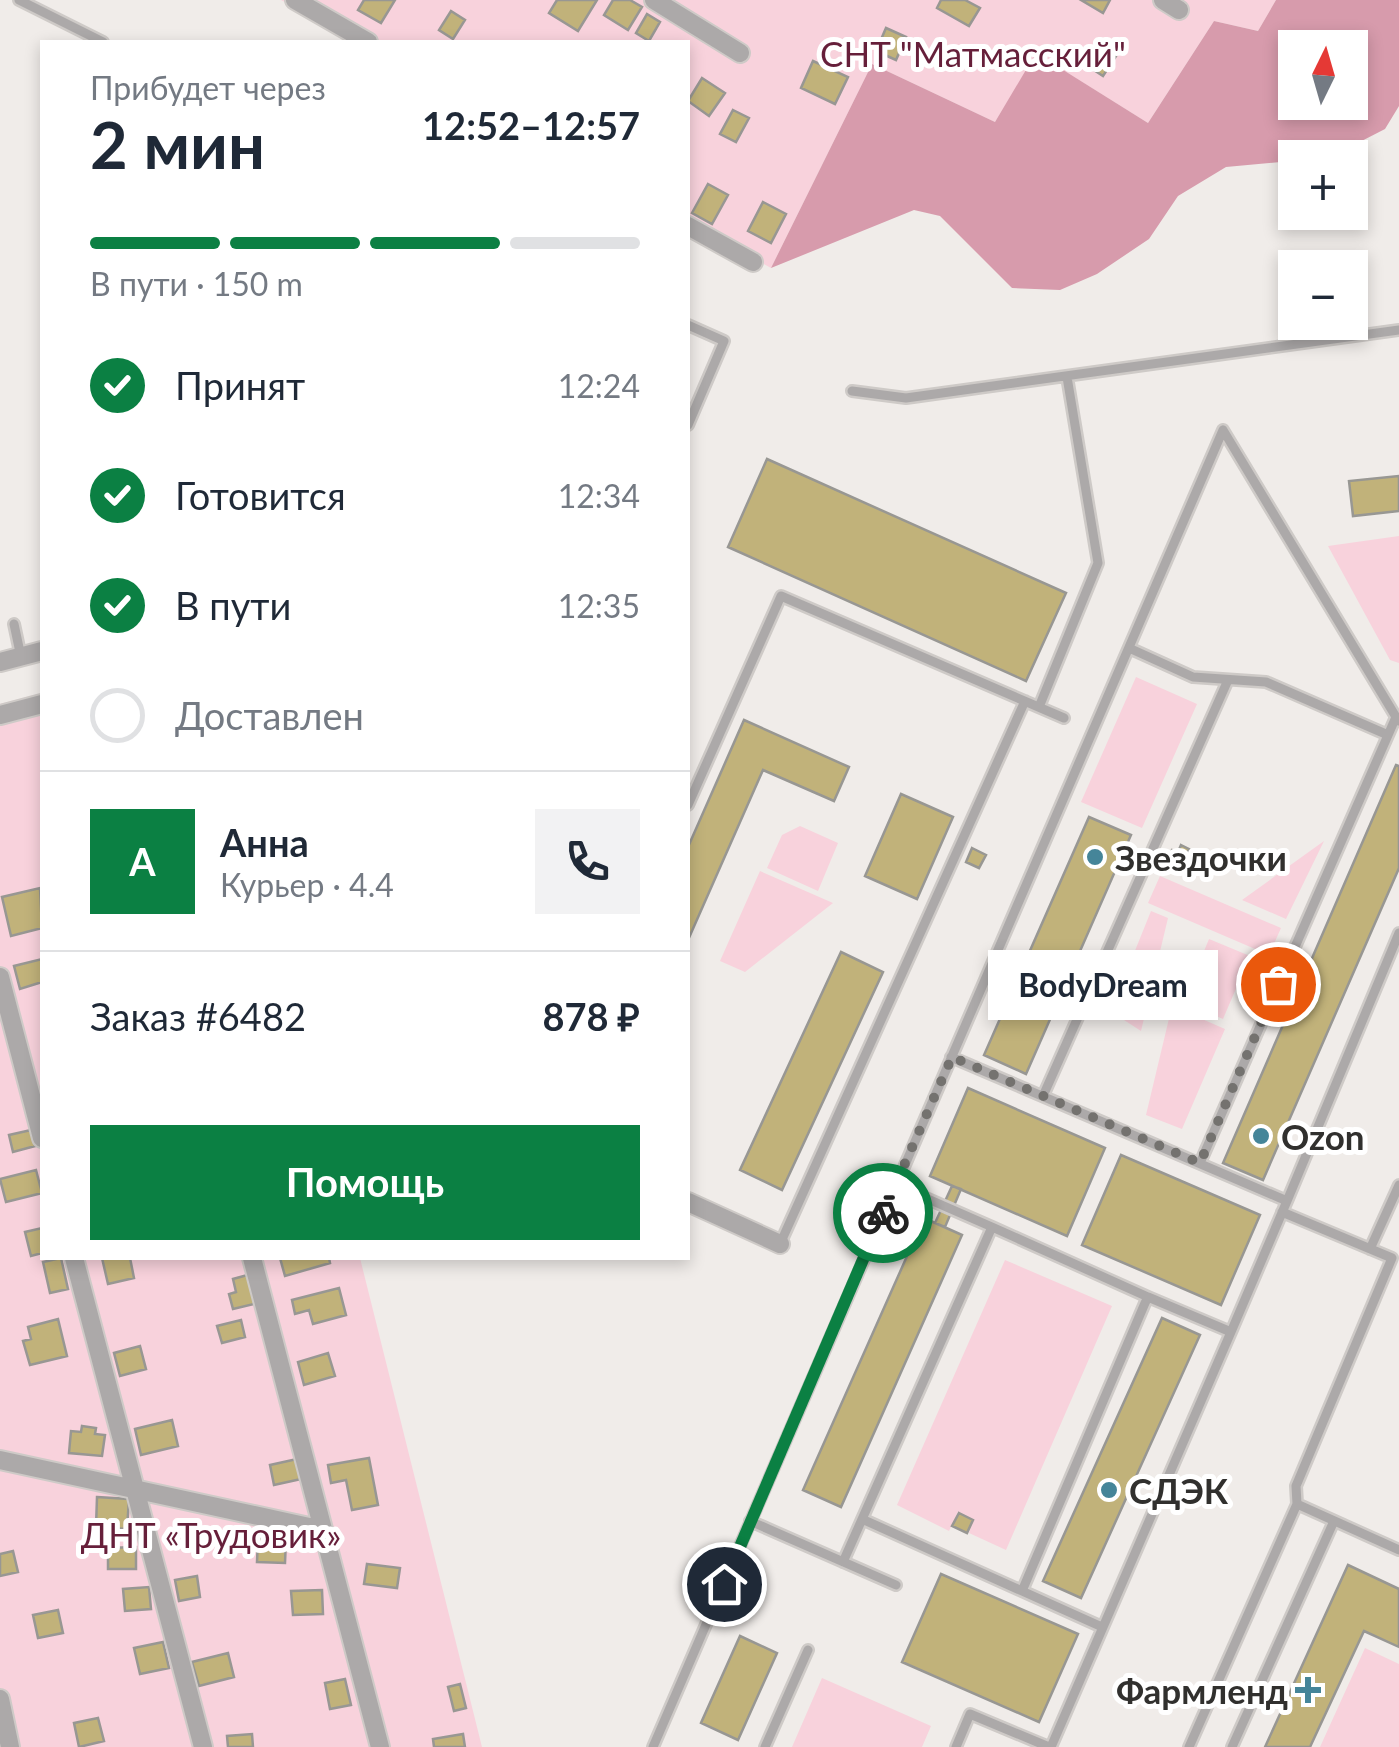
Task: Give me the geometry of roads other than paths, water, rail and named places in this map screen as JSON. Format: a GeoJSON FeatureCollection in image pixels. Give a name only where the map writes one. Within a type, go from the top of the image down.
{"type":"FeatureCollection","features":[{"type":"Feature","properties":{"kind":"street"},"geometry":{"type":"LineString","coordinates":[[295,0],[365,40]]}},
{"type":"Feature","properties":{"kind":"street"},"geometry":{"type":"LineString","coordinates":[[654,0],[740,53]]}},
{"type":"Feature","properties":{"kind":"street"},"geometry":{"type":"LineString","coordinates":[[690,227],[753,262]]}},
{"type":"Feature","properties":{"kind":"street"},"geometry":{"type":"LineString","coordinates":[[0,662],[40,651]]}},
{"type":"Feature","properties":{"kind":"street"},"geometry":{"type":"LineString","coordinates":[[0,715],[40,705]]}},
{"type":"Feature","properties":{"kind":"street"},"geometry":{"type":"LineString","coordinates":[[0,977],[40,1130]]}},
{"type":"Feature","properties":{"kind":"street"},"geometry":{"type":"LineString","coordinates":[[690,1203],[780,1244]]}},
{"type":"Feature","properties":{"kind":"street"},"geometry":{"type":"LineString","coordinates":[[75,1260],[203,1747]]}},
{"type":"Feature","properties":{"kind":"street"},"geometry":{"type":"LineString","coordinates":[[253,1260],[380,1747]]}},
{"type":"Feature","properties":{"kind":"street"},"geometry":{"type":"LineString","coordinates":[[0,1460],[323,1530]]}},
{"type":"Feature","properties":{"kind":"street"},"geometry":{"type":"LineString","coordinates":[[0,1699],[10,1747]]}},
{"type":"Feature","properties":{"kind":"lane"},"geometry":{"type":"LineString","coordinates":[[20,0],[99,40]]}},
{"type":"Feature","properties":{"kind":"lane"},"geometry":{"type":"LineString","coordinates":[[690,327],[724,342],[690,420]]}},
{"type":"Feature","properties":{"kind":"lane"},"geometry":{"type":"LineString","coordinates":[[852,390],[906,398],[1399,330]]}},
{"type":"Feature","properties":{"kind":"lane"},"geometry":{"type":"LineString","coordinates":[[1038,707],[1098,562],[1067,377]]}},
{"type":"Feature","properties":{"kind":"lane"},"geometry":{"type":"LineString","coordinates":[[653,1747],[1223,430],[1397,719],[1200,1163]]}},
{"type":"Feature","properties":{"kind":"lane"},"geometry":{"type":"LineString","coordinates":[[690,801],[782,596],[1064,718]]}},
{"type":"Feature","properties":{"kind":"lane"},"geometry":{"type":"LineString","coordinates":[[14,624],[21,656]]}},
{"type":"Feature","properties":{"kind":"lane"},"geometry":{"type":"LineString","coordinates":[[1129,648],[1192,676],[1266,682],[1388,735]]}},
{"type":"Feature","properties":{"kind":"lane"},"geometry":{"type":"LineString","coordinates":[[1043,1096],[1228,680]]}},
{"type":"Feature","properties":{"kind":"lane"},"geometry":{"type":"LineString","coordinates":[[780,1244],[1025,701]]}},
{"type":"Feature","properties":{"kind":"lane"},"geometry":{"type":"LineString","coordinates":[[956,1747],[970,1714],[1050,1747],[1399,934]]}},
{"type":"Feature","properties":{"kind":"lane"},"geometry":{"type":"LineString","coordinates":[[952,1057],[1287,1201]]}},
{"type":"Feature","properties":{"kind":"lane"},"geometry":{"type":"LineString","coordinates":[[896,1185],[1231,1332]]}},
{"type":"Feature","properties":{"kind":"lane"},"geometry":{"type":"LineString","coordinates":[[1370,1249],[1399,1185]]}},
{"type":"Feature","properties":{"kind":"lane"},"geometry":{"type":"LineString","coordinates":[[1190,1747],[1297,1504],[1296,1486],[1392,1258],[1282,1212]]}},
{"type":"Feature","properties":{"kind":"lane"},"geometry":{"type":"LineString","coordinates":[[843,1562],[992,1228]]}},
{"type":"Feature","properties":{"kind":"lane"},"geometry":{"type":"LineString","coordinates":[[1022,1591],[1148,1297]]}},
{"type":"Feature","properties":{"kind":"lane"},"geometry":{"type":"LineString","coordinates":[[1297,1504],[1399,1550]]}},
{"type":"Feature","properties":{"kind":"lane"},"geometry":{"type":"LineString","coordinates":[[862,1519],[1102,1626]]}},
{"type":"Feature","properties":{"kind":"lane"},"geometry":{"type":"LineString","coordinates":[[750,1520],[896,1586]]}},
{"type":"Feature","properties":{"kind":"lane"},"geometry":{"type":"LineString","coordinates":[[1232,1747],[1334,1521]]}},
{"type":"Feature","properties":{"kind":"lane"},"geometry":{"type":"LineString","coordinates":[[765,1747],[808,1650]]}},
{"type":"Feature","properties":{"kind":"place","name":"Звездочки"},"geometry":{"type":"Point","coordinates":[1095,857]}},
{"type":"Feature","properties":{"kind":"place","name":"BodyDream"},"geometry":{"type":"Point","coordinates":[1278,984]}},
{"type":"Feature","properties":{"kind":"place","name":"Ozon"},"geometry":{"type":"Point","coordinates":[1261,1136]}},
{"type":"Feature","properties":{"kind":"place","name":"СДЭК"},"geometry":{"type":"Point","coordinates":[1109,1490]}},
{"type":"Feature","properties":{"kind":"place","name":"Фармленд"},"geometry":{"type":"Point","coordinates":[1308,1690]}},
{"type":"Feature","properties":{"kind":"park label","name":"СНТ \"Матмасский\""},"geometry":{"type":"Point","coordinates":[973,53]}},
{"type":"Feature","properties":{"kind":"park label","name":"ДНТ «Трудовик»"},"geometry":{"type":"Point","coordinates":[211,1534]}}]}
